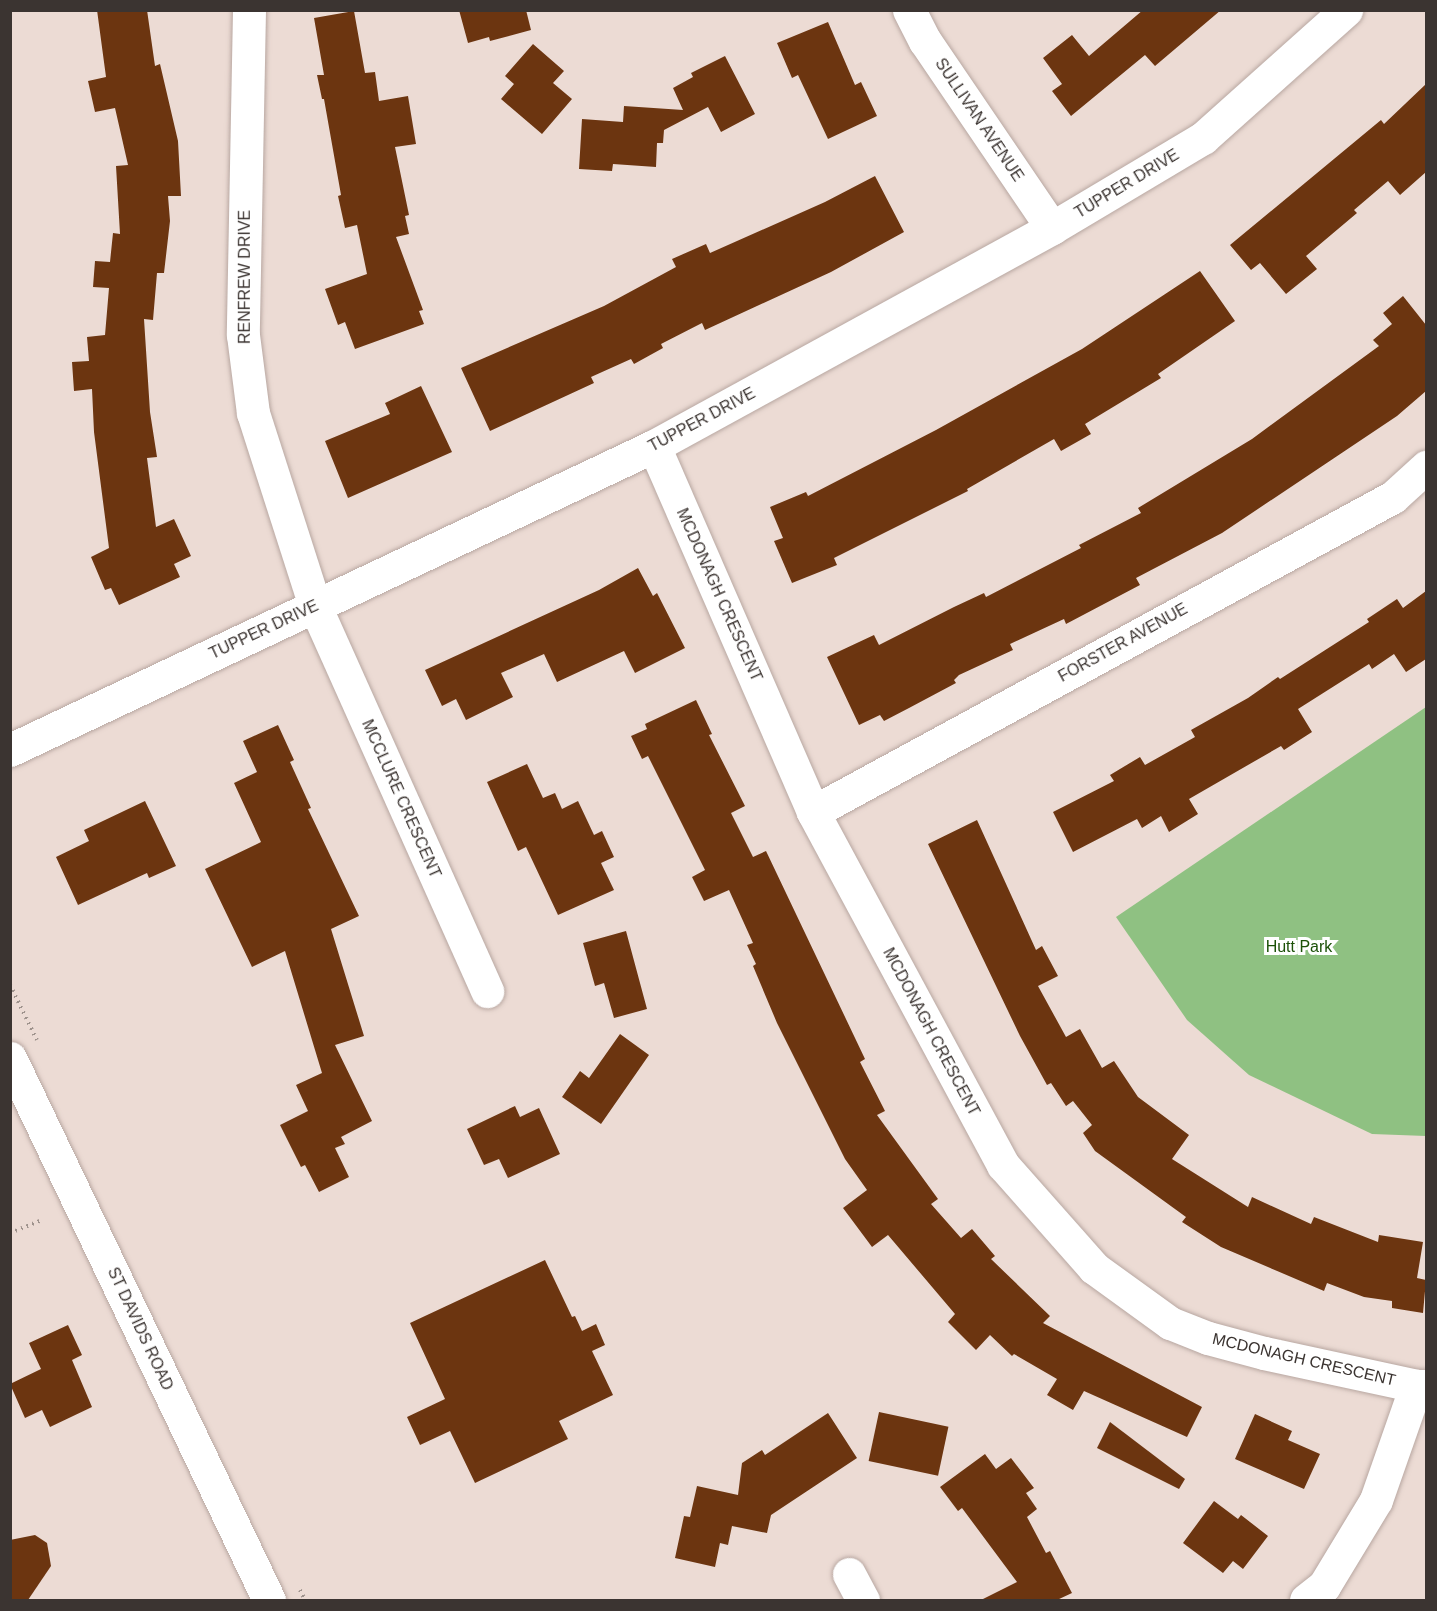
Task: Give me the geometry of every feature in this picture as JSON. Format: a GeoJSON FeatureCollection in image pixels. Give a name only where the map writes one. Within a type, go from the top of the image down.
{"type":"FeatureCollection","features":[{"type":"Feature","properties":{"kind":"street","name":"RENFREW DRIVE"},"geometry":{"type":"LineString","coordinates":[[249,10],[243,335],[253,413],[315,606]]}},
{"type":"Feature","properties":{"kind":"street","name":"SULLIVAN AVENUE"},"geometry":{"type":"LineString","coordinates":[[909,10],[925,41],[1052,228]]}},
{"type":"Feature","properties":{"kind":"street","name":"TUPPER DRIVE"},"geometry":{"type":"LineString","coordinates":[[10,750],[654,446],[1052,228],[1203,138],[1346,10]]}},
{"type":"Feature","properties":{"kind":"street","name":"MCDONAGH CRESCENT"},"geometry":{"type":"LineString","coordinates":[[654,446],[813,812],[1003,1165],[1094,1268],[1170,1323],[1208,1338],[1421,1386]]}},
{"type":"Feature","properties":{"kind":"street","name":"FORSTER AVENUE"},"geometry":{"type":"LineString","coordinates":[[813,812],[1392,497],[1426,467]]}},
{"type":"Feature","properties":{"kind":"street","name":"MCCLURE CRESCENT"},"geometry":{"type":"LineString","coordinates":[[315,606],[487,991]]}},
{"type":"Feature","properties":{"kind":"street","name":"ST DAVIDS ROAD"},"geometry":{"type":"LineString","coordinates":[[10,1058],[269,1600]]}},
{"type":"Feature","properties":{"kind":"street"},"geometry":{"type":"LineString","coordinates":[[1306,1600],[1323,1586],[1376,1500],[1421,1386]]}},
{"type":"Feature","properties":{"kind":"path"},"geometry":{"type":"LineString","coordinates":[[10,1233],[42,1220]]}},
{"type":"Feature","properties":{"kind":"green space","name":"Hutt Park"},"geometry":{"type":"Polygon","coordinates":[[[1426,707],[1426,1136],[1372,1134],[1249,1075],[1187,1020],[1116,917],[1426,707]]]}},
{"type":"Feature","properties":{"kind":"building"},"geometry":{"type":"Polygon","coordinates":[[[97,10],[147,10],[155,66],[160,64],[178,141],[181,196],[168,196],[170,221],[164,273],[157,273],[153,320],[144,319],[150,412],[157,457],[147,458],[156,527],[174,519],[191,556],[174,564],[180,577],[119,605],[111,588],[105,590],[91,557],[109,548],[94,432],[92,389],[74,391],[72,362],[89,361],[87,337],[105,335],[109,288],[93,287],[95,261],[110,262],[113,233],[120,234],[116,166],[128,165],[115,108],[95,112],[88,81],[106,77],[97,10]]]}},
{"type":"Feature","properties":{"kind":"building"},"geometry":{"type":"Polygon","coordinates":[[[459,10],[526,10],[531,30],[490,41],[489,37],[468,43],[459,10]]]}},
{"type":"Feature","properties":{"kind":"building"},"geometry":{"type":"Polygon","coordinates":[[[1143,10],[1221,10],[1155,66],[1145,55],[1071,116],[1052,91],[1062,84],[1043,58],[1072,35],[1089,56],[1143,10]]]}},
{"type":"Feature","properties":{"kind":"building"},"geometry":{"type":"Polygon","coordinates":[[[354,11],[365,73],[375,72],[379,101],[408,96],[416,144],[395,147],[409,215],[405,216],[409,234],[396,237],[423,310],[419,311],[424,324],[355,349],[345,322],[338,325],[325,289],[367,274],[357,225],[345,228],[338,196],[341,195],[324,99],[322,99],[317,75],[324,75],[314,18],[354,11]]]}},
{"type":"Feature","properties":{"kind":"building"},"geometry":{"type":"Polygon","coordinates":[[[828,22],[855,85],[861,82],[877,116],[828,139],[798,75],[792,78],[777,43],[828,22]]]}},
{"type":"Feature","properties":{"kind":"building"},"geometry":{"type":"Polygon","coordinates":[[[533,44],[564,71],[553,83],[572,99],[542,134],[501,99],[514,84],[505,76],[533,44]]]}},
{"type":"Feature","properties":{"kind":"building"},"geometry":{"type":"Polygon","coordinates":[[[725,56],[755,114],[721,132],[708,107],[664,130],[663,143],[657,143],[656,167],[613,164],[612,171],[579,169],[582,119],[623,122],[624,106],[683,110],[673,88],[693,77],[691,73],[725,56]]]}},
{"type":"Feature","properties":{"kind":"building"},"geometry":{"type":"Polygon","coordinates":[[[1426,84],[1426,172],[1400,195],[1388,181],[1354,210],[1357,213],[1306,256],[1317,269],[1286,294],[1260,263],[1251,270],[1230,245],[1381,120],[1384,124],[1426,84]]]}},
{"type":"Feature","properties":{"kind":"building"},"geometry":{"type":"Polygon","coordinates":[[[875,176],[904,232],[831,272],[705,330],[702,323],[661,344],[663,348],[634,364],[631,359],[591,377],[594,383],[490,431],[461,368],[604,306],[676,267],[672,259],[706,244],[710,253],[825,202],[875,176]]]}},
{"type":"Feature","properties":{"kind":"building"},"geometry":{"type":"Polygon","coordinates":[[[1200,271],[1235,321],[1158,374],[1161,378],[1085,424],[1091,434],[1061,451],[1054,439],[967,489],[968,491],[834,558],[837,565],[792,583],[774,541],[783,538],[770,507],[806,492],[808,496],[936,430],[1082,349],[1200,271]]]}},
{"type":"Feature","properties":{"kind":"building"},"geometry":{"type":"Polygon","coordinates":[[[1403,296],[1426,325],[1426,391],[1397,416],[1222,533],[1136,578],[1140,585],[1066,624],[1064,619],[1010,644],[1013,650],[959,675],[954,680],[956,683],[884,721],[880,715],[859,725],[827,657],[874,635],[879,645],[984,593],[986,597],[1081,548],[1079,545],[1141,513],[1138,508],[1252,439],[1379,346],[1373,340],[1392,324],[1383,313],[1403,296]]]}},
{"type":"Feature","properties":{"kind":"building"},"geometry":{"type":"Polygon","coordinates":[[[421,386],[452,452],[348,498],[325,441],[390,414],[385,403],[421,386]]]}},
{"type":"Feature","properties":{"kind":"building"},"geometry":{"type":"Polygon","coordinates":[[[638,568],[653,596],[657,593],[685,648],[635,673],[624,651],[557,682],[544,654],[501,673],[513,697],[466,720],[456,699],[442,706],[425,670],[599,590],[638,568]]]}},
{"type":"Feature","properties":{"kind":"building"},"geometry":{"type":"Polygon","coordinates":[[[1426,591],[1426,659],[1406,672],[1394,654],[1372,669],[1369,664],[1298,709],[1312,732],[1284,750],[1281,746],[1189,799],[1198,814],[1169,832],[1161,816],[1142,828],[1137,819],[1073,852],[1053,812],[1114,781],[1110,775],[1140,757],[1145,765],[1195,737],[1191,730],[1248,698],[1278,677],[1280,679],[1369,622],[1367,619],[1397,599],[1403,608],[1426,591]]]}},
{"type":"Feature","properties":{"kind":"building"},"geometry":{"type":"Polygon","coordinates":[[[696,700],[712,734],[709,735],[745,806],[731,813],[753,857],[766,851],[865,1059],[860,1062],[885,1111],[877,1115],[938,1199],[931,1204],[961,1238],[972,1229],[995,1256],[991,1259],[1050,1316],[1043,1323],[1202,1407],[1187,1437],[1084,1391],[1073,1410],[1047,1395],[1057,1379],[1014,1354],[1012,1356],[990,1335],[976,1350],[948,1322],[955,1314],[888,1235],[872,1247],[843,1208],[867,1190],[845,1159],[777,1023],[753,966],[756,964],[747,945],[753,943],[729,890],[704,901],[692,877],[705,870],[648,756],[642,759],[631,736],[647,729],[645,724],[696,700]]]}},
{"type":"Feature","properties":{"kind":"building"},"geometry":{"type":"Polygon","coordinates":[[[278,725],[294,760],[290,762],[311,808],[308,809],[359,916],[331,929],[364,1036],[335,1045],[372,1121],[341,1137],[345,1144],[335,1148],[349,1177],[319,1192],[305,1165],[301,1167],[280,1125],[308,1111],[296,1085],[322,1073],[285,951],[252,967],[205,869],[261,842],[234,783],[257,772],[243,741],[278,725]]]}},
{"type":"Feature","properties":{"kind":"building"},"geometry":{"type":"Polygon","coordinates":[[[527,764],[543,798],[555,793],[562,809],[578,801],[594,835],[602,831],[614,857],[601,863],[614,890],[558,915],[526,847],[518,851],[487,782],[527,764]]]}},
{"type":"Feature","properties":{"kind":"building"},"geometry":{"type":"Polygon","coordinates":[[[145,801],[176,866],[149,878],[147,873],[78,905],[56,857],[89,841],[84,830],[145,801]]]}},
{"type":"Feature","properties":{"kind":"building"},"geometry":{"type":"Polygon","coordinates":[[[977,820],[1036,950],[1042,946],[1058,976],[1038,986],[1066,1037],[1080,1029],[1102,1068],[1114,1061],[1138,1097],[1189,1135],[1172,1159],[1248,1207],[1252,1197],[1311,1224],[1314,1217],[1378,1242],[1379,1235],[1423,1242],[1417,1278],[1426,1280],[1423,1313],[1392,1308],[1392,1301],[1364,1297],[1327,1283],[1324,1291],[1221,1247],[1182,1222],[1186,1217],[1095,1151],[1083,1133],[1092,1125],[1073,1101],[1066,1106],[1051,1083],[1047,1085],[1020,1036],[928,844],[977,820]]]}},
{"type":"Feature","properties":{"kind":"building"},"geometry":{"type":"Polygon","coordinates":[[[626,931],[647,1009],[614,1018],[604,983],[595,986],[583,943],[626,931]]]}},
{"type":"Feature","properties":{"kind":"building"},"geometry":{"type":"Polygon","coordinates":[[[620,1034],[649,1055],[601,1124],[562,1097],[580,1071],[589,1078],[620,1034]]]}},
{"type":"Feature","properties":{"kind":"building"},"geometry":{"type":"Polygon","coordinates":[[[515,1106],[520,1117],[539,1108],[560,1154],[508,1178],[499,1159],[484,1165],[467,1129],[515,1106]]]}},
{"type":"Feature","properties":{"kind":"building"},"geometry":{"type":"Polygon","coordinates":[[[545,1260],[572,1317],[575,1316],[582,1331],[596,1324],[605,1345],[592,1351],[613,1395],[559,1421],[568,1439],[475,1483],[450,1431],[420,1445],[407,1417],[445,1399],[410,1323],[545,1260]]]}},
{"type":"Feature","properties":{"kind":"building"},"geometry":{"type":"Polygon","coordinates":[[[68,1325],[82,1355],[72,1360],[92,1407],[50,1427],[42,1410],[25,1418],[10,1384],[41,1369],[29,1343],[68,1325]]]}},
{"type":"Feature","properties":{"kind":"building"},"geometry":{"type":"Polygon","coordinates":[[[879,1412],[948,1427],[938,1476],[869,1461],[879,1412]]]}},
{"type":"Feature","properties":{"kind":"building"},"geometry":{"type":"Polygon","coordinates":[[[828,1413],[857,1458],[771,1515],[767,1533],[732,1526],[728,1545],[720,1543],[715,1567],[675,1558],[684,1516],[690,1517],[697,1486],[738,1495],[742,1463],[762,1450],[765,1455],[828,1413]]]}},
{"type":"Feature","properties":{"kind":"building"},"geometry":{"type":"Polygon","coordinates":[[[1255,1414],[1292,1431],[1288,1440],[1320,1454],[1304,1489],[1235,1459],[1255,1414]]]}},
{"type":"Feature","properties":{"kind":"building"},"geometry":{"type":"Polygon","coordinates":[[[1110,1422],[1185,1479],[1179,1489],[1097,1448],[1110,1422]]]}},
{"type":"Feature","properties":{"kind":"building"},"geometry":{"type":"Polygon","coordinates":[[[985,1454],[996,1469],[1011,1458],[1034,1488],[1026,1493],[1037,1509],[1027,1517],[1046,1553],[1050,1551],[1072,1593],[1057,1600],[981,1600],[1017,1582],[962,1508],[958,1511],[940,1487],[985,1454]]]}},
{"type":"Feature","properties":{"kind":"building"},"geometry":{"type":"Polygon","coordinates":[[[1214,1501],[1238,1519],[1241,1515],[1268,1536],[1243,1569],[1233,1561],[1223,1573],[1183,1543],[1214,1501]]]}},
{"type":"Feature","properties":{"kind":"building"},"geometry":{"type":"Polygon","coordinates":[[[35,1535],[47,1543],[51,1566],[28,1600],[10,1600],[10,1540],[35,1535]]]}}]}
